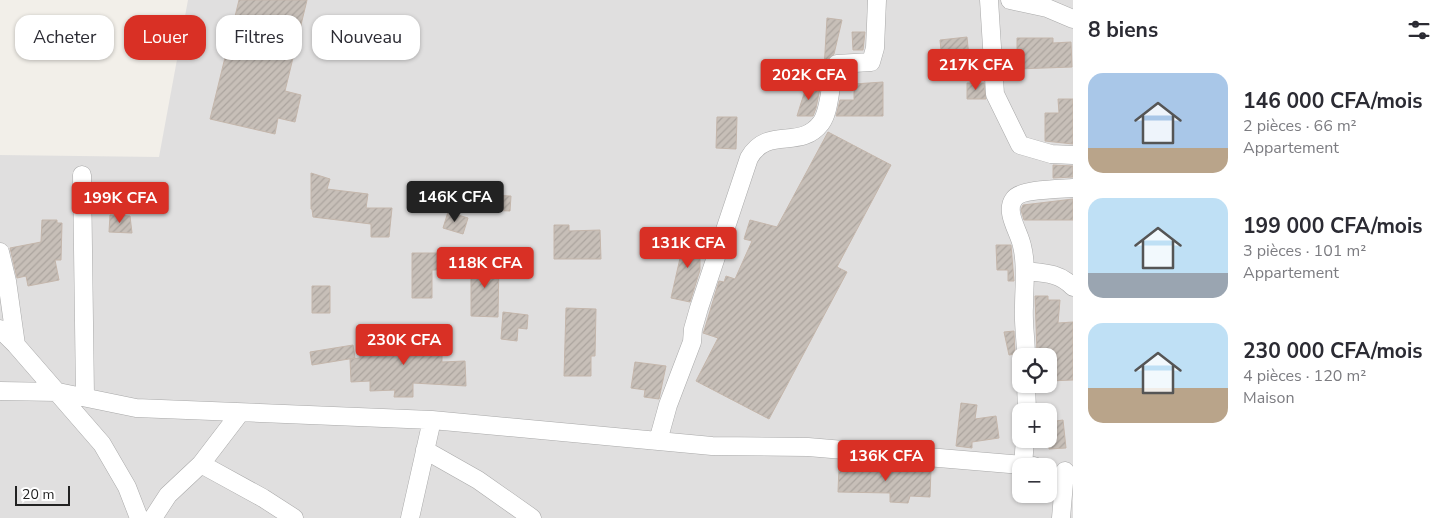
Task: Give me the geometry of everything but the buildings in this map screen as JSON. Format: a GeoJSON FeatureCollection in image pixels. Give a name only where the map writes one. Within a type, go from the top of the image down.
{"type":"FeatureCollection","features":[{"type":"Feature","properties":{"kind":"street"},"geometry":{"type":"LineString","coordinates":[[658,441],[668,405],[692,342],[692,329],[749,158],[756,146],[768,142],[809,136],[822,122],[831,81],[837,64],[871,62],[875,48],[877,0]]}},
{"type":"Feature","properties":{"kind":"street"},"geometry":{"type":"LineString","coordinates":[[989,0],[994,94],[1010,129],[1020,146],[1051,154],[1073,155]]}},
{"type":"Feature","properties":{"kind":"street"},"geometry":{"type":"LineString","coordinates":[[1010,0],[1047,8],[1073,18]]}},
{"type":"Feature","properties":{"kind":"street"},"geometry":{"type":"LineString","coordinates":[[82,175],[85,396]]}},
{"type":"Feature","properties":{"kind":"street"},"geometry":{"type":"LineString","coordinates":[[1026,348],[1025,271],[1023,246],[1011,219],[1014,198],[1047,189],[1073,188]]}},
{"type":"Feature","properties":{"kind":"street"},"geometry":{"type":"LineString","coordinates":[[0,252],[7,281],[16,345]]}},
{"type":"Feature","properties":{"kind":"street"},"geometry":{"type":"LineString","coordinates":[[1025,271],[1049,273],[1064,277],[1073,287]]}},
{"type":"Feature","properties":{"kind":"street"},"geometry":{"type":"LineString","coordinates":[[0,329],[58,392],[102,444],[127,487],[139,518]]}},
{"type":"Feature","properties":{"kind":"street"},"geometry":{"type":"LineString","coordinates":[[0,391],[58,392],[85,396],[118,406],[136,408],[432,420],[712,446],[808,446],[1012,464]]}},
{"type":"Feature","properties":{"kind":"street"},"geometry":{"type":"LineString","coordinates":[[153,518],[168,495],[201,464],[240,413]]}},
{"type":"Feature","properties":{"kind":"street"},"geometry":{"type":"LineString","coordinates":[[410,518],[432,420]]}},
{"type":"Feature","properties":{"kind":"street"},"geometry":{"type":"LineString","coordinates":[[425,450],[478,480],[532,518]]}},
{"type":"Feature","properties":{"kind":"street"},"geometry":{"type":"LineString","coordinates":[[201,464],[263,498],[294,518]]}},
{"type":"Feature","properties":{"kind":"street"},"geometry":{"type":"LineString","coordinates":[[1061,518],[1062,471]]}},
{"type":"Feature","properties":{"kind":"shaded area"},"geometry":{"type":"Polygon","coordinates":[[[188,0],[1073,0],[1073,518],[0,518],[0,155],[159,157],[177,60],[206,60],[206,15],[185,15],[188,0]]]}}]}
